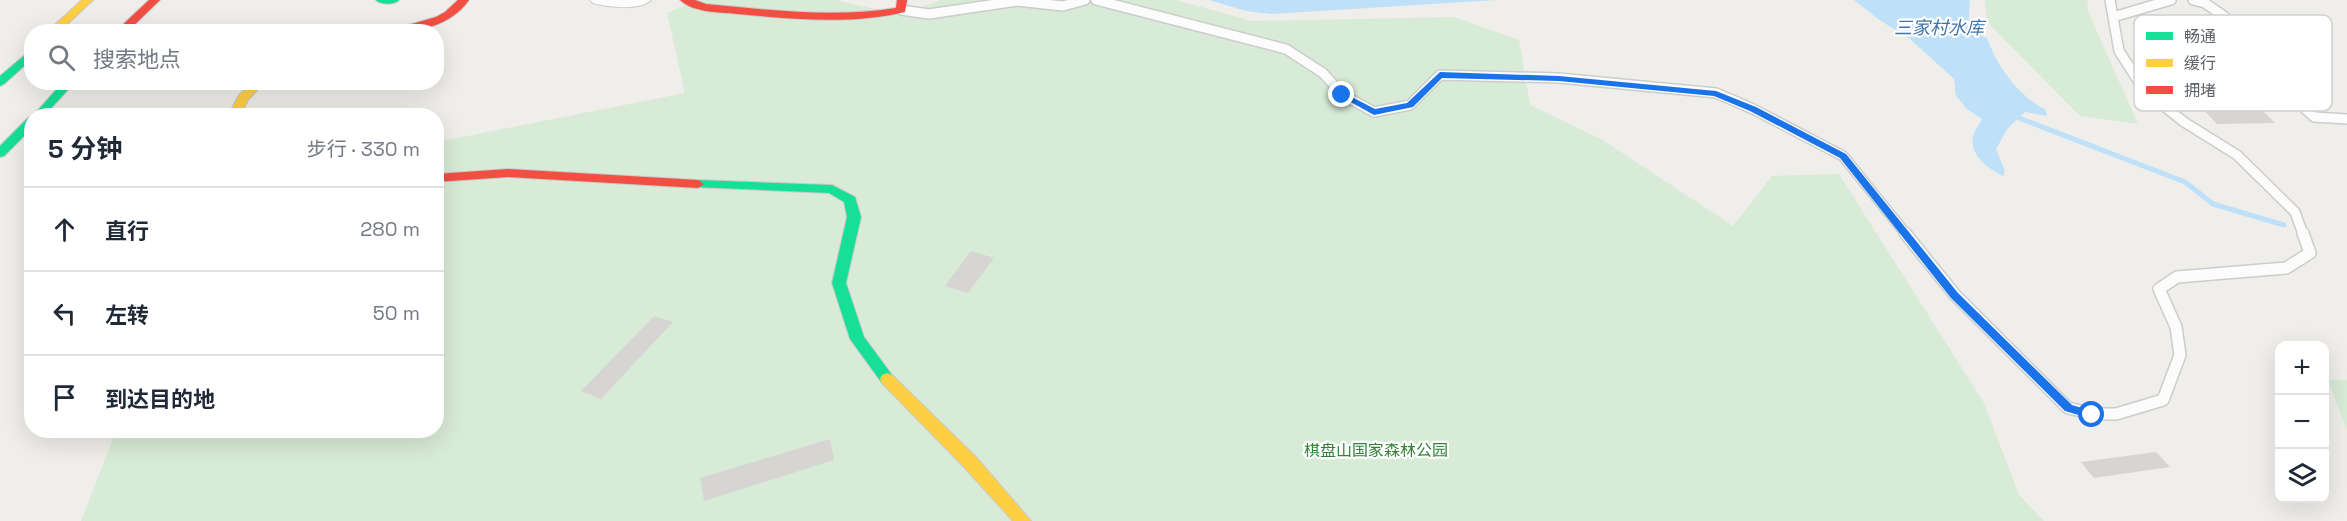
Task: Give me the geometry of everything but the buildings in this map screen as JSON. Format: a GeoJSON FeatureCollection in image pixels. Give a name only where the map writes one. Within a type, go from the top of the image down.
{"type":"FeatureCollection","features":[{"type":"Feature","properties":{"kind":"main road"},"geometry":{"type":"LineString","coordinates":[[61,24],[88,0]]}},
{"type":"Feature","properties":{"kind":"main road"},"geometry":{"type":"LineString","coordinates":[[128,24],[154,0]]}},
{"type":"Feature","properties":{"kind":"main road"},"geometry":{"type":"LineString","coordinates":[[381,0],[394,0]]}},
{"type":"Feature","properties":{"kind":"main road"},"geometry":{"type":"LineString","coordinates":[[425,24],[452,14],[464,0]]}},
{"type":"Feature","properties":{"kind":"main road"},"geometry":{"type":"LineString","coordinates":[[685,0],[704,7],[827,17],[883,15],[902,5]]}},
{"type":"Feature","properties":{"kind":"main road"},"geometry":{"type":"LineString","coordinates":[[0,82],[24,60]]}},
{"type":"Feature","properties":{"kind":"main road"},"geometry":{"type":"LineString","coordinates":[[45,108],[62,90]]}},
{"type":"Feature","properties":{"kind":"main road"},"geometry":{"type":"LineString","coordinates":[[238,108],[252,90]]}},
{"type":"Feature","properties":{"kind":"main road"},"geometry":{"type":"LineString","coordinates":[[0,153],[24,129]]}},
{"type":"Feature","properties":{"kind":"main road"},"geometry":{"type":"LineString","coordinates":[[444,177],[459,174],[538,174],[677,183],[832,189],[850,200],[854,217],[839,282],[857,339],[883,375],[970,462],[1023,521]]}},
{"type":"Feature","properties":{"kind":"street"},"geometry":{"type":"LineString","coordinates":[[598,0],[611,3],[643,0]]}},
{"type":"Feature","properties":{"kind":"lane"},"geometry":{"type":"LineString","coordinates":[[902,5],[930,14],[1017,1],[1063,6],[1085,0]]}},
{"type":"Feature","properties":{"kind":"lane"},"geometry":{"type":"LineString","coordinates":[[1096,0],[1286,49],[1323,73],[1342,95],[1374,112],[1410,105],[1440,75],[1559,78],[1716,93],[1753,109],[1843,156],[1955,295],[2068,408],[2092,415],[2129,413],[2163,400],[2180,355],[2176,327],[2159,289],[2177,277],[2286,268],[2310,253],[2295,212],[2236,155],[2170,111]]}},
{"type":"Feature","properties":{"kind":"lane"},"geometry":{"type":"LineString","coordinates":[[2110,0],[2119,51],[2134,74]]}},
{"type":"Feature","properties":{"kind":"lane"},"geometry":{"type":"LineString","coordinates":[[2113,17],[2171,0]]}},
{"type":"Feature","properties":{"kind":"lane"},"geometry":{"type":"LineString","coordinates":[[2193,0],[2201,0],[2222,15]]}},
{"type":"Feature","properties":{"kind":"lane"},"geometry":{"type":"LineString","coordinates":[[2308,111],[2314,117],[2347,119]]}},
{"type":"Feature","properties":{"kind":"green space","name":"棋盘山国家森林公园"},"geometry":{"type":"Polygon","coordinates":[[[698,0],[836,0],[899,15],[941,0],[1176,0],[1252,21],[1454,17],[1519,40],[1530,105],[1603,140],[1733,226],[1772,176],[1839,174],[1984,403],[2019,495],[2044,521],[81,521],[113,438],[444,438],[444,141],[685,93],[667,13],[698,0]]]}},
{"type":"Feature","properties":{"kind":"green space"},"geometry":{"type":"Polygon","coordinates":[[[1985,0],[2088,0],[2087,9],[2138,124],[2080,116],[1987,22],[1985,0]]]}},
{"type":"Feature","properties":{"kind":"green space"},"geometry":{"type":"Polygon","coordinates":[[[2329,380],[2347,380],[2347,430],[2329,383],[2329,380]]]}},
{"type":"Feature","properties":{"kind":"water"},"geometry":{"type":"Polygon","coordinates":[[[1209,0],[1497,0],[1271,14],[1246,11],[1209,0]]]}},
{"type":"Feature","properties":{"kind":"water","name":"三家村水库"},"geometry":{"type":"Polygon","coordinates":[[[1854,0],[1970,0],[1968,30],[1987,38],[1996,59],[2010,79],[2026,96],[2045,109],[2047,116],[2025,112],[2008,128],[1996,149],[2005,171],[2003,176],[1981,161],[1974,150],[1974,135],[1982,119],[1967,109],[1956,96],[1954,79],[1910,39],[1878,19],[1854,0]]]}},
{"type":"Feature","properties":{"kind":"waterway"},"geometry":{"type":"LineString","coordinates":[[2019,118],[2185,182],[2213,204],[2284,225]]}},
{"type":"Feature","properties":{"kind":"traffic: fast"},"geometry":{"type":"LineString","coordinates":[[381,0],[394,0]]}},
{"type":"Feature","properties":{"kind":"traffic: fast"},"geometry":{"type":"LineString","coordinates":[[0,82],[24,60]]}},
{"type":"Feature","properties":{"kind":"traffic: fast"},"geometry":{"type":"LineString","coordinates":[[45,108],[62,90]]}},
{"type":"Feature","properties":{"kind":"traffic: fast"},"geometry":{"type":"LineString","coordinates":[[0,153],[24,129]]}},
{"type":"Feature","properties":{"kind":"traffic: fast"},"geometry":{"type":"LineString","coordinates":[[698,184],[832,189],[850,200],[854,217],[839,283],[857,339],[887,379]]}},
{"type":"Feature","properties":{"kind":"traffic: slow"},"geometry":{"type":"LineString","coordinates":[[61,24],[88,0]]}},
{"type":"Feature","properties":{"kind":"traffic: slow"},"geometry":{"type":"LineString","coordinates":[[238,108],[243,98],[252,90]]}},
{"type":"Feature","properties":{"kind":"traffic: slow"},"geometry":{"type":"LineString","coordinates":[[887,379],[970,462],[1023,521]]}},
{"type":"Feature","properties":{"kind":"traffic: jam"},"geometry":{"type":"LineString","coordinates":[[129,24],[155,0]]}},
{"type":"Feature","properties":{"kind":"traffic: jam"},"geometry":{"type":"LineString","coordinates":[[427,24],[449,15],[464,0]]}},
{"type":"Feature","properties":{"kind":"traffic: jam"},"geometry":{"type":"LineString","coordinates":[[685,0],[704,7],[827,17],[901,10],[902,0]]}},
{"type":"Feature","properties":{"kind":"traffic: jam"},"geometry":{"type":"LineString","coordinates":[[444,177],[508,173],[698,184]]}},
{"type":"Feature","properties":{"kind":"route"},"geometry":{"type":"LineString","coordinates":[[1342,95],[1374,112],[1410,105],[1440,75],[1559,78],[1716,93],[1753,109],[1843,156],[1955,295],[2068,408],[2092,415]]}}]}
